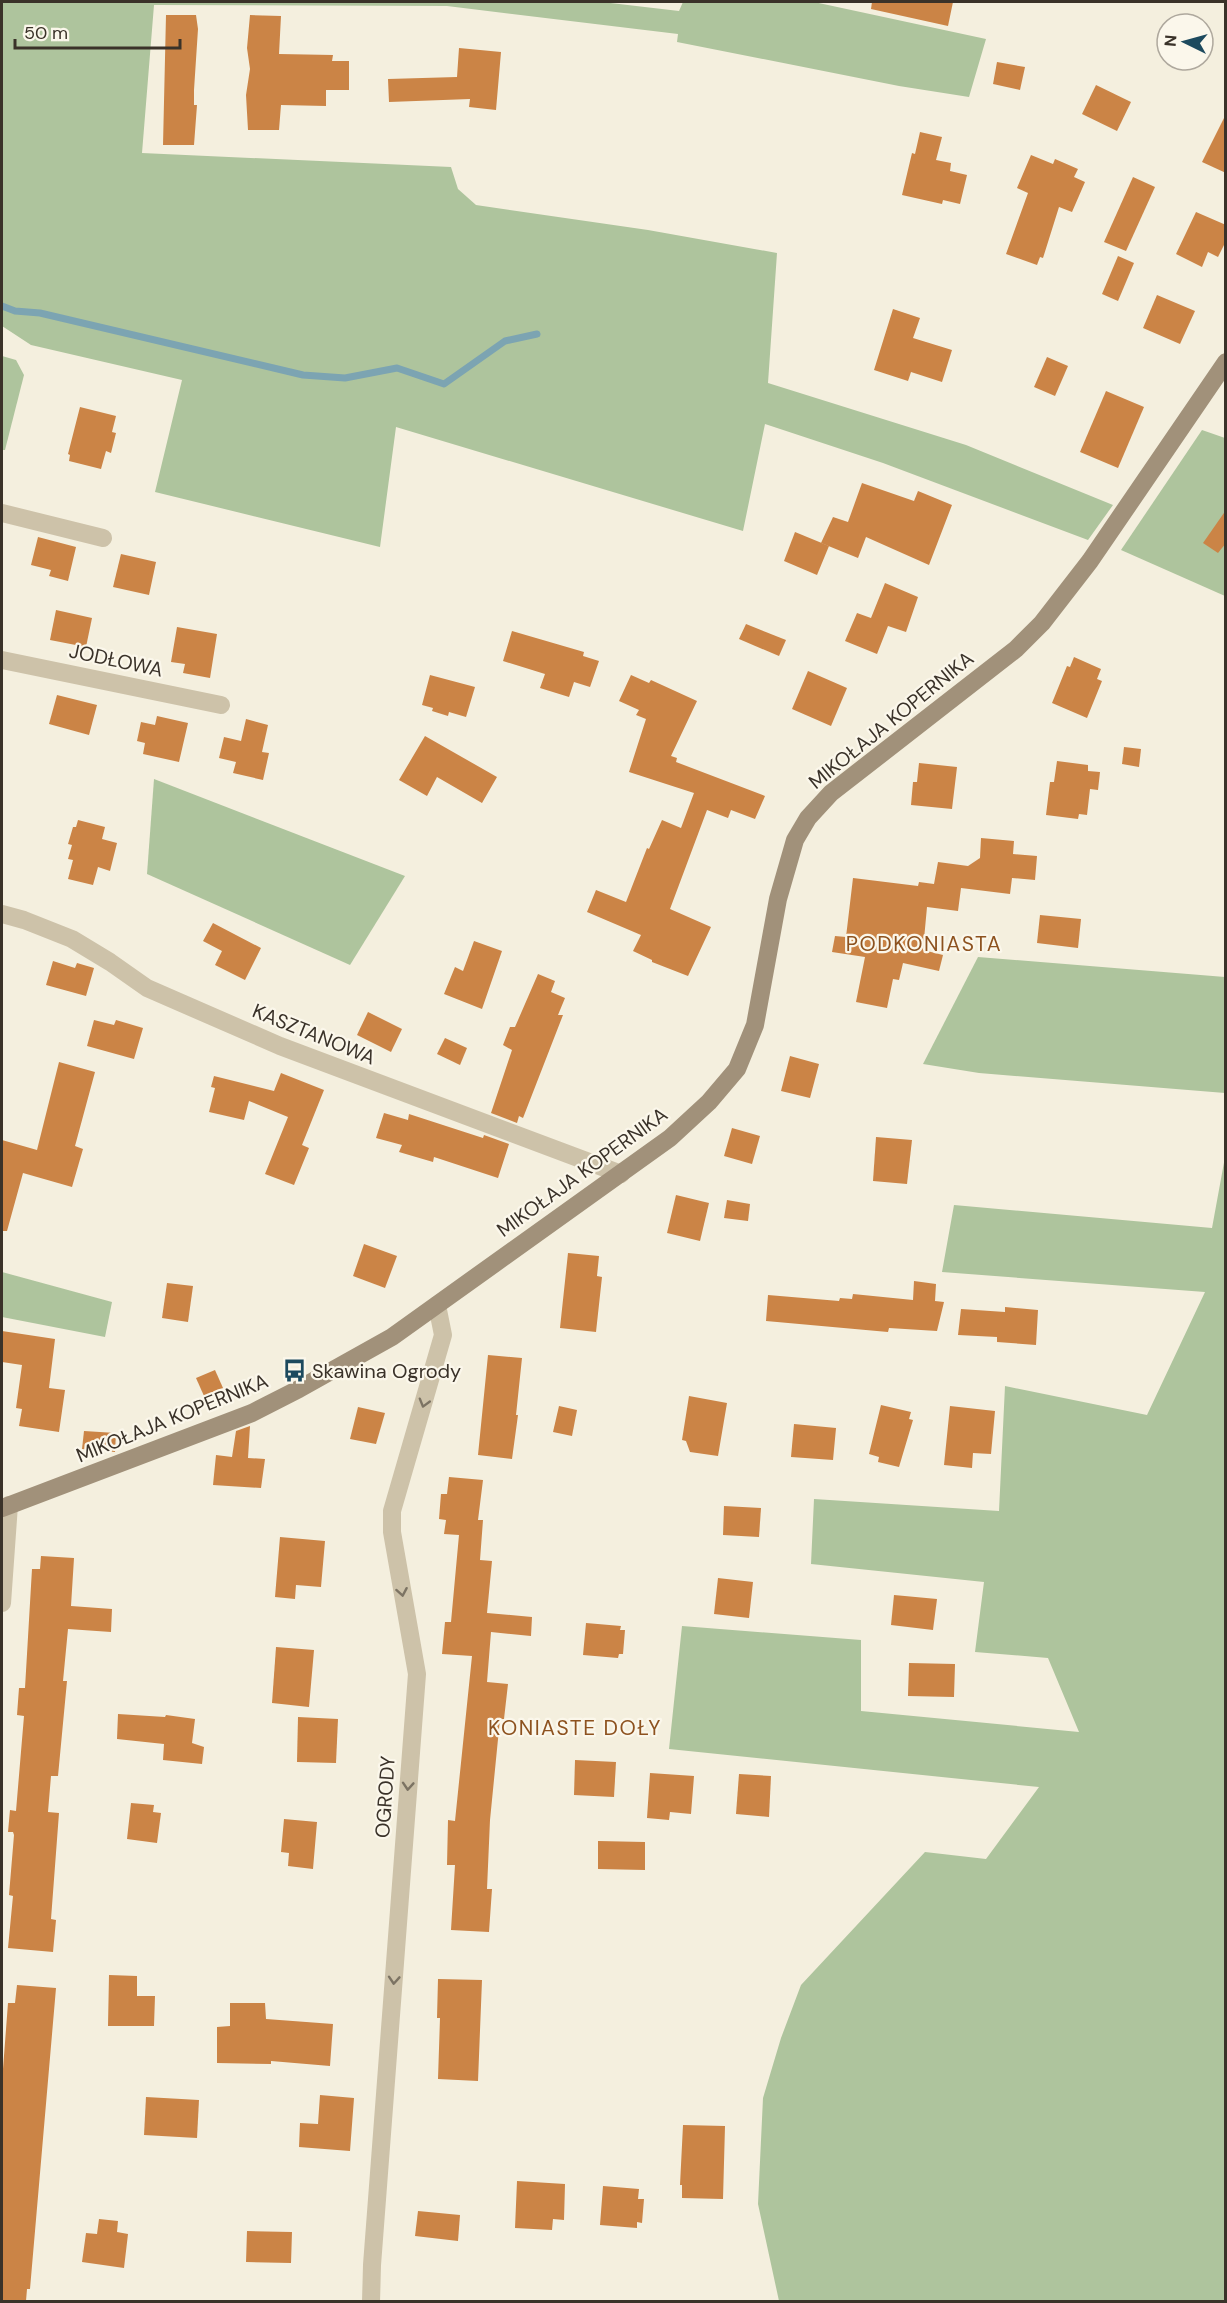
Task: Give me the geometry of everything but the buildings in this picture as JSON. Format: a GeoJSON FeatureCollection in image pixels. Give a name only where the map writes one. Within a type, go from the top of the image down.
{"type":"FeatureCollection","features":[{"type":"Feature","properties":{"kind":"street","name":"MIKOŁAJA KOPERNIKA"},"geometry":{"type":"LineString","coordinates":[[5,1507],[252,1413],[392,1337],[670,1138],[709,1102],[737,1069],[755,1025],[778,899],[795,840],[808,818],[831,793],[1016,649],[1042,623],[1090,561],[1226,362]]}},
{"type":"Feature","properties":{"kind":"street"},"geometry":{"type":"LineString","coordinates":[[2,513],[103,538]]}},
{"type":"Feature","properties":{"kind":"street","name":"JODŁOWA"},"geometry":{"type":"LineString","coordinates":[[2,660],[221,705]]}},
{"type":"Feature","properties":{"kind":"street","name":"KASZTANOWA"},"geometry":{"type":"LineString","coordinates":[[2,914],[72,939],[147,988],[280,1046],[621,1174]]}},
{"type":"Feature","properties":{"kind":"street","name":"OGRODY"},"geometry":{"type":"LineString","coordinates":[[371,2301],[417,1674],[392,1532],[392,1511],[442,1335],[437,1305]]}},
{"type":"Feature","properties":{"kind":"street"},"geometry":{"type":"LineString","coordinates":[[2,1603],[5,1507]]}},
{"type":"Feature","properties":{"kind":"green space"},"geometry":{"type":"Polygon","coordinates":[[[2,2],[602,2],[679,11],[683,2],[814,2],[986,39],[969,97],[899,86],[677,42],[678,34],[447,6],[154,5],[142,153],[451,167],[458,189],[476,205],[648,230],[777,253],[768,383],[966,445],[1113,505],[1088,540],[883,463],[765,424],[743,531],[396,427],[380,547],[155,492],[182,380],[31,345],[2,326],[2,2]]]}},
{"type":"Feature","properties":{"kind":"green space"},"geometry":{"type":"Polygon","coordinates":[[[2,356],[16,360],[24,375],[5,450],[2,450],[2,356]]]}},
{"type":"Feature","properties":{"kind":"green space"},"geometry":{"type":"Polygon","coordinates":[[[1202,430],[1225,438],[1225,596],[1121,550],[1202,430]]]}},
{"type":"Feature","properties":{"kind":"green space"},"geometry":{"type":"Polygon","coordinates":[[[154,779],[405,876],[350,965],[147,874],[154,779]]]}},
{"type":"Feature","properties":{"kind":"green space"},"geometry":{"type":"Polygon","coordinates":[[[978,957],[1225,977],[1225,1093],[979,1073],[923,1064],[978,957]]]}},
{"type":"Feature","properties":{"kind":"green space"},"geometry":{"type":"Polygon","coordinates":[[[1225,1157],[1225,2301],[779,2301],[758,2204],[763,2098],[781,2038],[801,1985],[925,1852],[986,1859],[1039,1787],[669,1749],[682,1626],[861,1640],[861,1711],[1079,1732],[1048,1658],[975,1652],[984,1582],[811,1564],[814,1499],[999,1511],[1005,1386],[1147,1415],[1205,1292],[942,1272],[954,1205],[1212,1228],[1225,1157]]]}},
{"type":"Feature","properties":{"kind":"green space"},"geometry":{"type":"Polygon","coordinates":[[[2,1272],[112,1302],[105,1337],[2,1317],[2,1272]]]}},
{"type":"Feature","properties":{"kind":"waterway"},"geometry":{"type":"LineString","coordinates":[[2,306],[15,311],[40,313],[303,375],[345,378],[397,368],[444,384],[505,341],[537,334]]}},
{"type":"Feature","properties":{"kind":"place","name":"Skawina Ogrody"},"geometry":{"type":"Point","coordinates":[294,1371]}},
{"type":"Feature","properties":{"kind":"district","name":"PODKONIASTA"},"geometry":{"type":"Point","coordinates":[924,944]}},
{"type":"Feature","properties":{"kind":"district","name":"KONIASTE DOŁY"},"geometry":{"type":"Point","coordinates":[575,1728]}}]}
